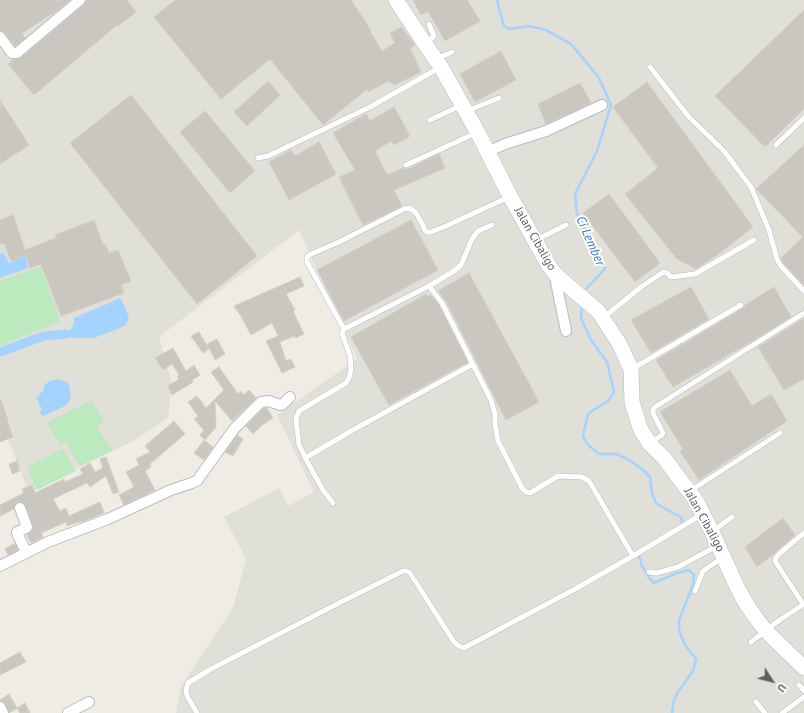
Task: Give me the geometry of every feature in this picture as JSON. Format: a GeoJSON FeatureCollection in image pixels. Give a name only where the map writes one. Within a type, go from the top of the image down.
{"type":"FeatureCollection","features":[{"type":"Feature","properties":{"kind":"main road","name":"Jalan Cibaligo"},"geometry":{"type":"LineString","coordinates":[[400,2],[464,108],[548,266],[558,277],[598,311],[620,344],[631,369],[632,402],[635,415],[642,432],[650,444],[664,458],[689,491],[703,514],[747,605],[766,631],[804,668]]}},
{"type":"Feature","properties":{"kind":"street"},"geometry":{"type":"LineString","coordinates":[[0,37],[12,53],[17,53],[80,0]]}},
{"type":"Feature","properties":{"kind":"street"},"geometry":{"type":"LineString","coordinates":[[487,152],[505,144],[546,131],[602,104]]}},
{"type":"Feature","properties":{"kind":"street"},"geometry":{"type":"LineString","coordinates":[[558,277],[556,282],[566,330]]}},
{"type":"Feature","properties":{"kind":"street"},"geometry":{"type":"LineString","coordinates":[[0,566],[48,542],[108,519],[171,490],[198,480],[234,429],[261,402],[269,401],[282,405],[290,397]]}},
{"type":"Feature","properties":{"kind":"street"},"geometry":{"type":"LineString","coordinates":[[20,508],[27,527],[17,533],[26,552]]}},
{"type":"Feature","properties":{"kind":"street"},"geometry":{"type":"LineString","coordinates":[[68,713],[89,702]]}},
{"type":"Feature","properties":{"kind":"street"},"geometry":{"type":"LineString","coordinates":[[0,707],[3,713]]}},
{"type":"Feature","properties":{"kind":"lane"},"geometry":{"type":"LineString","coordinates":[[425,44],[434,36],[429,24]]}},
{"type":"Feature","properties":{"kind":"lane"},"geometry":{"type":"LineString","coordinates":[[258,158],[268,156],[370,107],[431,72],[438,63],[452,52]]}},
{"type":"Feature","properties":{"kind":"lane"},"geometry":{"type":"LineString","coordinates":[[650,67],[689,117],[724,151],[751,187],[769,230],[780,265],[804,291]]}},
{"type":"Feature","properties":{"kind":"lane"},"geometry":{"type":"LineString","coordinates":[[430,120],[499,98]]}},
{"type":"Feature","properties":{"kind":"lane"},"geometry":{"type":"LineString","coordinates":[[776,145],[804,118]]}},
{"type":"Feature","properties":{"kind":"lane"},"geometry":{"type":"LineString","coordinates":[[406,165],[478,133]]}},
{"type":"Feature","properties":{"kind":"lane"},"geometry":{"type":"LineString","coordinates":[[333,503],[323,490],[299,445],[296,419],[299,411],[346,383],[351,370],[350,356],[342,333],[344,329],[307,262],[307,257],[404,209],[410,208],[416,213],[424,229],[427,232],[431,232],[510,196]]}},
{"type":"Feature","properties":{"kind":"lane"},"geometry":{"type":"LineString","coordinates":[[344,329],[429,286],[454,271],[461,265],[472,239],[478,231],[492,225]]}},
{"type":"Feature","properties":{"kind":"lane"},"geometry":{"type":"LineString","coordinates":[[535,241],[566,225]]}},
{"type":"Feature","properties":{"kind":"lane"},"geometry":{"type":"LineString","coordinates":[[603,318],[641,287],[662,273],[664,272],[671,276],[696,274],[754,240]]}},
{"type":"Feature","properties":{"kind":"lane"},"geometry":{"type":"LineString","coordinates":[[429,286],[442,303],[494,408],[498,441],[522,488],[526,492],[532,492],[558,476],[582,477],[589,481],[632,556]]}},
{"type":"Feature","properties":{"kind":"lane"},"geometry":{"type":"LineString","coordinates":[[631,369],[741,305]]}},
{"type":"Feature","properties":{"kind":"lane"},"geometry":{"type":"LineString","coordinates":[[650,444],[663,433],[653,413],[655,407],[804,314]]}},
{"type":"Feature","properties":{"kind":"lane"},"geometry":{"type":"LineString","coordinates":[[305,458],[352,430],[473,364]]}},
{"type":"Feature","properties":{"kind":"lane"},"geometry":{"type":"LineString","coordinates":[[689,491],[780,433]]}},
{"type":"Feature","properties":{"kind":"lane"},"geometry":{"type":"LineString","coordinates":[[198,713],[186,690],[188,683],[211,669],[339,602],[403,571],[410,573],[454,642],[464,648],[574,589],[703,514]]}},
{"type":"Feature","properties":{"kind":"lane"},"geometry":{"type":"LineString","coordinates":[[695,591],[703,571],[717,561],[718,544],[732,517]]}},
{"type":"Feature","properties":{"kind":"lane"},"geometry":{"type":"LineString","coordinates":[[751,642],[804,604],[775,561],[778,554],[804,533]]}},
{"type":"Feature","properties":{"kind":"lane"},"geometry":{"type":"LineString","coordinates":[[649,572],[658,573],[678,567],[718,544]]}},
{"type":"Feature","properties":{"kind":"lane"},"geometry":{"type":"LineString","coordinates":[[800,685],[804,691]]}},
{"type":"Feature","properties":{"kind":"lane"},"geometry":{"type":"LineString","coordinates":[[782,713],[804,697]]}},
{"type":"Feature","properties":{"kind":"lane"},"geometry":{"type":"LineString","coordinates":[[756,702],[765,713]]}},
{"type":"Feature","properties":{"kind":"shaded area"},"geometry":{"type":"Polygon","coordinates":[[[0,0],[804,0],[804,713],[176,713],[181,686],[233,608],[246,559],[224,517],[279,488],[288,506],[314,492],[277,415],[357,359],[299,230],[159,337],[172,383],[168,418],[133,441],[29,492],[0,419],[0,0]]]}},
{"type":"Feature","properties":{"kind":"green space"},"geometry":{"type":"Polygon","coordinates":[[[41,266],[60,321],[0,346],[0,281],[41,266]]]}},
{"type":"Feature","properties":{"kind":"green space"},"geometry":{"type":"Polygon","coordinates":[[[92,400],[104,422],[96,426],[113,450],[80,466],[66,442],[60,445],[47,423],[92,400]]]}},
{"type":"Feature","properties":{"kind":"green space"},"geometry":{"type":"Polygon","coordinates":[[[63,449],[76,471],[37,490],[27,467],[63,449]]]}},
{"type":"Feature","properties":{"kind":"water"},"geometry":{"type":"Polygon","coordinates":[[[4,253],[9,263],[25,255],[28,268],[0,278],[0,254],[4,253]]]}},
{"type":"Feature","properties":{"kind":"water"},"geometry":{"type":"Polygon","coordinates":[[[120,298],[129,318],[125,326],[94,338],[66,337],[65,332],[71,329],[74,324],[74,318],[120,298]]]}},
{"type":"Feature","properties":{"kind":"water"},"geometry":{"type":"Polygon","coordinates":[[[58,379],[69,384],[71,396],[69,402],[63,407],[43,416],[40,413],[42,408],[36,398],[44,390],[44,385],[50,381],[58,379]]]}},
{"type":"Feature","properties":{"kind":"building"},"geometry":{"type":"Polygon","coordinates":[[[0,0],[70,0],[58,10],[22,33],[25,38],[15,46],[5,33],[0,31],[0,0]]]}},
{"type":"Feature","properties":{"kind":"building"},"geometry":{"type":"Polygon","coordinates":[[[86,0],[127,0],[136,12],[118,26],[117,25],[34,95],[8,64],[13,60],[21,58],[84,5],[86,0]]]}},
{"type":"Feature","properties":{"kind":"building"},"geometry":{"type":"Polygon","coordinates":[[[175,0],[351,0],[371,30],[370,31],[382,51],[395,43],[390,33],[402,27],[415,45],[410,48],[421,72],[395,85],[388,81],[368,92],[367,89],[323,125],[270,59],[221,99],[154,17],[175,0]]]}},
{"type":"Feature","properties":{"kind":"building"},"geometry":{"type":"Polygon","coordinates":[[[413,0],[467,0],[480,21],[445,41],[428,11],[421,15],[413,0]]]}},
{"type":"Feature","properties":{"kind":"building"},"geometry":{"type":"Polygon","coordinates":[[[804,10],[804,109],[765,147],[715,96],[804,10]]]}},
{"type":"Feature","properties":{"kind":"building"},"geometry":{"type":"Polygon","coordinates":[[[501,51],[516,80],[475,102],[460,74],[501,51]]]}},
{"type":"Feature","properties":{"kind":"building"},"geometry":{"type":"Polygon","coordinates":[[[268,81],[280,95],[247,126],[234,112],[268,81]]]}},
{"type":"Feature","properties":{"kind":"building"},"geometry":{"type":"Polygon","coordinates":[[[647,82],[753,227],[720,253],[696,269],[677,259],[625,194],[658,168],[613,107],[647,82]]]}},
{"type":"Feature","properties":{"kind":"building"},"geometry":{"type":"Polygon","coordinates":[[[580,83],[591,103],[546,124],[538,104],[580,83]]]}},
{"type":"Feature","properties":{"kind":"building"},"geometry":{"type":"Polygon","coordinates":[[[131,95],[257,256],[197,304],[70,143],[131,95]]]}},
{"type":"Feature","properties":{"kind":"building"},"geometry":{"type":"Polygon","coordinates":[[[0,100],[29,145],[0,164],[0,100]]]}},
{"type":"Feature","properties":{"kind":"building"},"geometry":{"type":"Polygon","coordinates":[[[394,107],[410,136],[394,145],[391,141],[375,151],[387,175],[403,168],[408,169],[439,154],[445,168],[394,190],[402,206],[363,225],[339,177],[355,170],[333,133],[366,114],[370,121],[394,107]]]}},
{"type":"Feature","properties":{"kind":"building"},"geometry":{"type":"Polygon","coordinates":[[[205,111],[255,171],[230,193],[180,132],[205,111]]]}},
{"type":"Feature","properties":{"kind":"building"},"geometry":{"type":"Polygon","coordinates":[[[319,142],[336,174],[289,200],[269,162],[291,150],[295,156],[319,142]]]}},
{"type":"Feature","properties":{"kind":"building"},"geometry":{"type":"Polygon","coordinates":[[[804,145],[804,285],[783,263],[781,258],[803,237],[756,189],[804,145]]]}},
{"type":"Feature","properties":{"kind":"building"},"geometry":{"type":"Polygon","coordinates":[[[609,194],[660,263],[635,282],[583,213],[609,194]]]}},
{"type":"Feature","properties":{"kind":"building"},"geometry":{"type":"Polygon","coordinates":[[[13,215],[25,250],[56,238],[55,235],[94,220],[103,245],[105,244],[109,253],[118,250],[131,281],[121,285],[124,293],[61,316],[41,264],[30,268],[25,255],[11,261],[4,243],[0,244],[0,220],[13,215]]]}},
{"type":"Feature","properties":{"kind":"building"},"geometry":{"type":"Polygon","coordinates":[[[411,220],[438,270],[344,321],[317,270],[411,220]]]}},
{"type":"Feature","properties":{"kind":"building"},"geometry":{"type":"Polygon","coordinates":[[[469,273],[539,402],[506,420],[446,301],[438,291],[469,273]]]}},
{"type":"Feature","properties":{"kind":"building"},"geometry":{"type":"Polygon","coordinates":[[[300,277],[304,286],[286,294],[295,310],[293,311],[304,334],[296,338],[294,336],[280,342],[286,361],[291,359],[295,367],[282,373],[266,341],[278,336],[272,323],[251,335],[234,306],[300,277]]]}},
{"type":"Feature","properties":{"kind":"building"},"geometry":{"type":"Polygon","coordinates":[[[691,287],[709,319],[651,353],[631,320],[691,287]]]}},
{"type":"Feature","properties":{"kind":"building"},"geometry":{"type":"Polygon","coordinates":[[[774,287],[791,317],[673,387],[656,360],[743,308],[745,305],[774,287]]]}},
{"type":"Feature","properties":{"kind":"building"},"geometry":{"type":"Polygon","coordinates":[[[426,294],[427,297],[431,295],[439,305],[468,362],[389,405],[351,337],[426,294]]]}},
{"type":"Feature","properties":{"kind":"building"},"geometry":{"type":"Polygon","coordinates":[[[804,318],[804,379],[784,390],[758,347],[804,318]]]}},
{"type":"Feature","properties":{"kind":"building"},"geometry":{"type":"Polygon","coordinates":[[[199,332],[209,349],[203,353],[191,336],[199,332]]]}},
{"type":"Feature","properties":{"kind":"building"},"geometry":{"type":"Polygon","coordinates":[[[217,339],[225,354],[215,360],[207,344],[217,339]]]}},
{"type":"Feature","properties":{"kind":"building"},"geometry":{"type":"Polygon","coordinates":[[[173,348],[186,371],[194,365],[200,375],[192,380],[193,382],[172,395],[168,386],[179,379],[177,377],[179,375],[172,364],[163,370],[155,358],[173,348]]]}},
{"type":"Feature","properties":{"kind":"building"},"geometry":{"type":"Polygon","coordinates":[[[219,367],[238,394],[241,391],[244,395],[249,390],[256,398],[232,421],[215,401],[216,427],[205,440],[200,435],[204,430],[194,419],[198,416],[188,402],[197,396],[206,408],[224,390],[211,372],[219,367]]]}},
{"type":"Feature","properties":{"kind":"building"},"geometry":{"type":"Polygon","coordinates":[[[730,370],[752,406],[771,394],[787,421],[699,480],[680,451],[683,449],[660,412],[730,370]]]}},
{"type":"Feature","properties":{"kind":"building"},"geometry":{"type":"Polygon","coordinates":[[[1,400],[13,437],[0,442],[0,401],[1,400]]]}},
{"type":"Feature","properties":{"kind":"building"},"geometry":{"type":"Polygon","coordinates":[[[264,408],[267,408],[273,418],[262,425],[253,434],[246,426],[264,408]]]}},
{"type":"Feature","properties":{"kind":"building"},"geometry":{"type":"Polygon","coordinates":[[[174,421],[185,434],[150,464],[151,467],[145,471],[155,490],[124,505],[119,495],[134,487],[126,472],[139,465],[136,459],[150,452],[145,446],[174,421]]]}},
{"type":"Feature","properties":{"kind":"building"},"geometry":{"type":"Polygon","coordinates":[[[237,435],[243,439],[233,456],[225,452],[237,435]]]}},
{"type":"Feature","properties":{"kind":"building"},"geometry":{"type":"Polygon","coordinates":[[[204,440],[213,447],[204,460],[194,453],[204,440]]]}},
{"type":"Feature","properties":{"kind":"building"},"geometry":{"type":"Polygon","coordinates":[[[106,457],[119,492],[113,494],[106,476],[90,487],[87,483],[53,499],[60,511],[66,508],[69,516],[100,502],[104,513],[67,526],[66,522],[41,533],[43,537],[31,543],[27,535],[32,531],[33,525],[24,503],[17,502],[14,509],[0,516],[0,505],[24,493],[22,489],[32,485],[35,493],[64,479],[65,482],[83,474],[80,469],[90,463],[95,472],[103,468],[100,459],[106,457]]]}},
{"type":"Feature","properties":{"kind":"building"},"geometry":{"type":"Polygon","coordinates":[[[17,461],[20,471],[12,474],[9,464],[17,461]]]}},
{"type":"Feature","properties":{"kind":"building"},"geometry":{"type":"Polygon","coordinates":[[[783,518],[795,535],[757,567],[745,547],[783,518]]]}},
{"type":"Feature","properties":{"kind":"building"},"geometry":{"type":"Polygon","coordinates":[[[15,543],[18,550],[8,555],[5,549],[15,543]]]}},
{"type":"Feature","properties":{"kind":"building"},"geometry":{"type":"Polygon","coordinates":[[[20,652],[26,662],[0,675],[0,663],[20,652]]]}},
{"type":"Feature","properties":{"kind":"building"},"geometry":{"type":"Polygon","coordinates":[[[9,694],[17,708],[9,713],[6,704],[0,700],[9,694]]]}},
{"type":"Feature","properties":{"kind":"building"},"geometry":{"type":"Polygon","coordinates":[[[25,703],[30,713],[20,713],[17,708],[25,703]]]}},
{"type":"Feature","properties":{"kind":"waterway","name":"Ci Lember"},"geometry":{"type":"LineString","coordinates":[[497,0],[504,26],[509,29],[529,26],[546,30],[571,44],[599,78],[611,105],[597,151],[575,194],[577,214],[605,269],[584,292]]}},
{"type":"Feature","properties":{"kind":"waterway","name":"Ci Lember"},"geometry":{"type":"LineString","coordinates":[[582,305],[581,318],[591,340],[607,362],[614,392],[608,401],[588,414],[583,436],[587,444],[599,454],[616,454],[631,461],[643,470],[650,477],[652,494],[656,503],[681,517],[683,523],[681,524]]}},
{"type":"Feature","properties":{"kind":"waterway"},"geometry":{"type":"LineString","coordinates":[[0,352],[44,336],[66,334]]}},
{"type":"Feature","properties":{"kind":"waterway","name":"Ci Lember"},"geometry":{"type":"LineString","coordinates":[[640,554],[642,566],[654,583],[677,573],[689,570],[694,575],[693,585],[679,620],[679,630],[685,645],[696,659],[693,671],[674,700],[672,713]]}}]}
